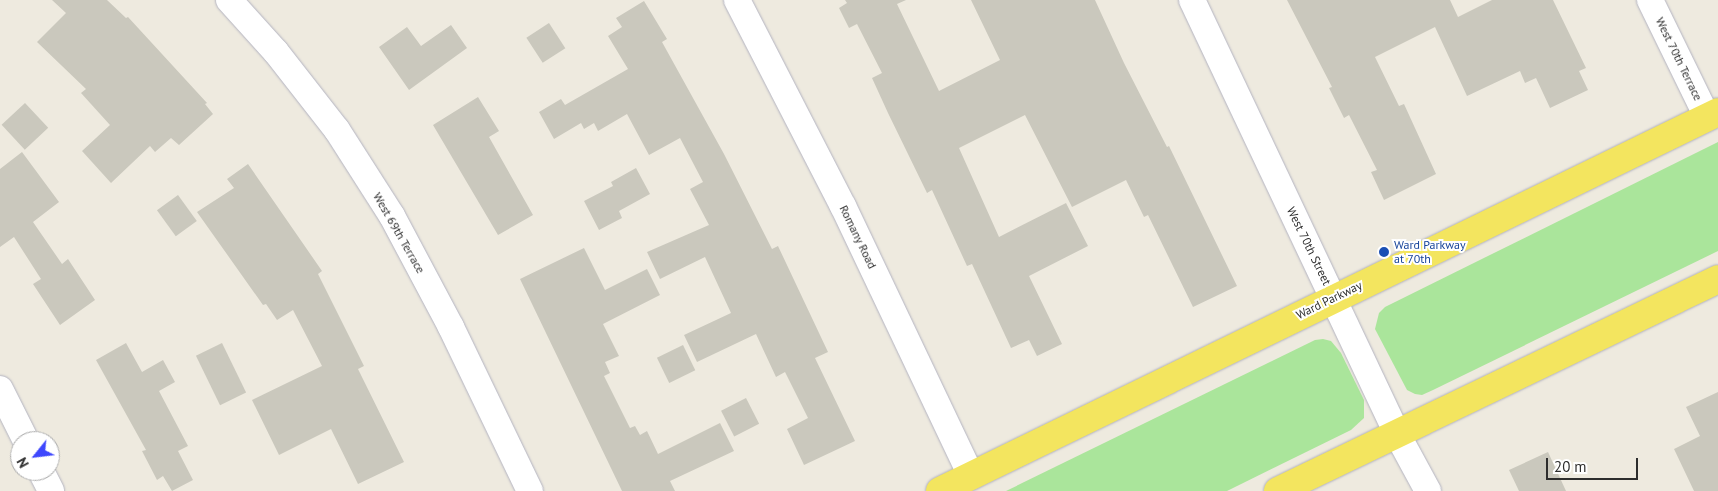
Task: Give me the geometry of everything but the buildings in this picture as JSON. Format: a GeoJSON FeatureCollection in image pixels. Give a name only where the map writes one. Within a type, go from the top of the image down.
{"type":"FeatureCollection","features":[{"type":"Feature","properties":{"kind":"main road","name":"Ward Parkway"},"geometry":{"type":"LineString","coordinates":[[940,491],[1712,115]]}},
{"type":"Feature","properties":{"kind":"main road"},"geometry":{"type":"LineString","coordinates":[[1278,491],[1718,279]]}},
{"type":"Feature","properties":{"kind":"street","name":"West 69th Terrace"},"geometry":{"type":"LineString","coordinates":[[228,0],[276,52],[337,130],[392,216],[451,327],[530,491]]}},
{"type":"Feature","properties":{"kind":"street","name":"Romany Road"},"geometry":{"type":"LineString","coordinates":[[737,0],[843,206],[971,476]]}},
{"type":"Feature","properties":{"kind":"street","name":"West 70th Street"},"geometry":{"type":"LineString","coordinates":[[1192,0],[1397,434],[1428,491]]}},
{"type":"Feature","properties":{"kind":"street","name":"West 70th Terrace"},"geometry":{"type":"LineString","coordinates":[[1650,0],[1712,115]]}},
{"type":"Feature","properties":{"kind":"street"},"geometry":{"type":"LineString","coordinates":[[0,389],[21,431]]}},
{"type":"Feature","properties":{"kind":"green space"},"geometry":{"type":"Polygon","coordinates":[[[1718,142],[1718,251],[1422,395],[1407,390],[1375,329],[1379,313],[1385,307],[1718,142]]]}},
{"type":"Feature","properties":{"kind":"green space"},"geometry":{"type":"Polygon","coordinates":[[[1315,340],[1331,341],[1341,353],[1364,400],[1364,418],[1351,430],[1227,491],[1006,491],[1315,340]]]}},
{"type":"Feature","properties":{"kind":"place","name":"Ward Parkway at 70th"},"geometry":{"type":"Point","coordinates":[1384,252]}}]}
